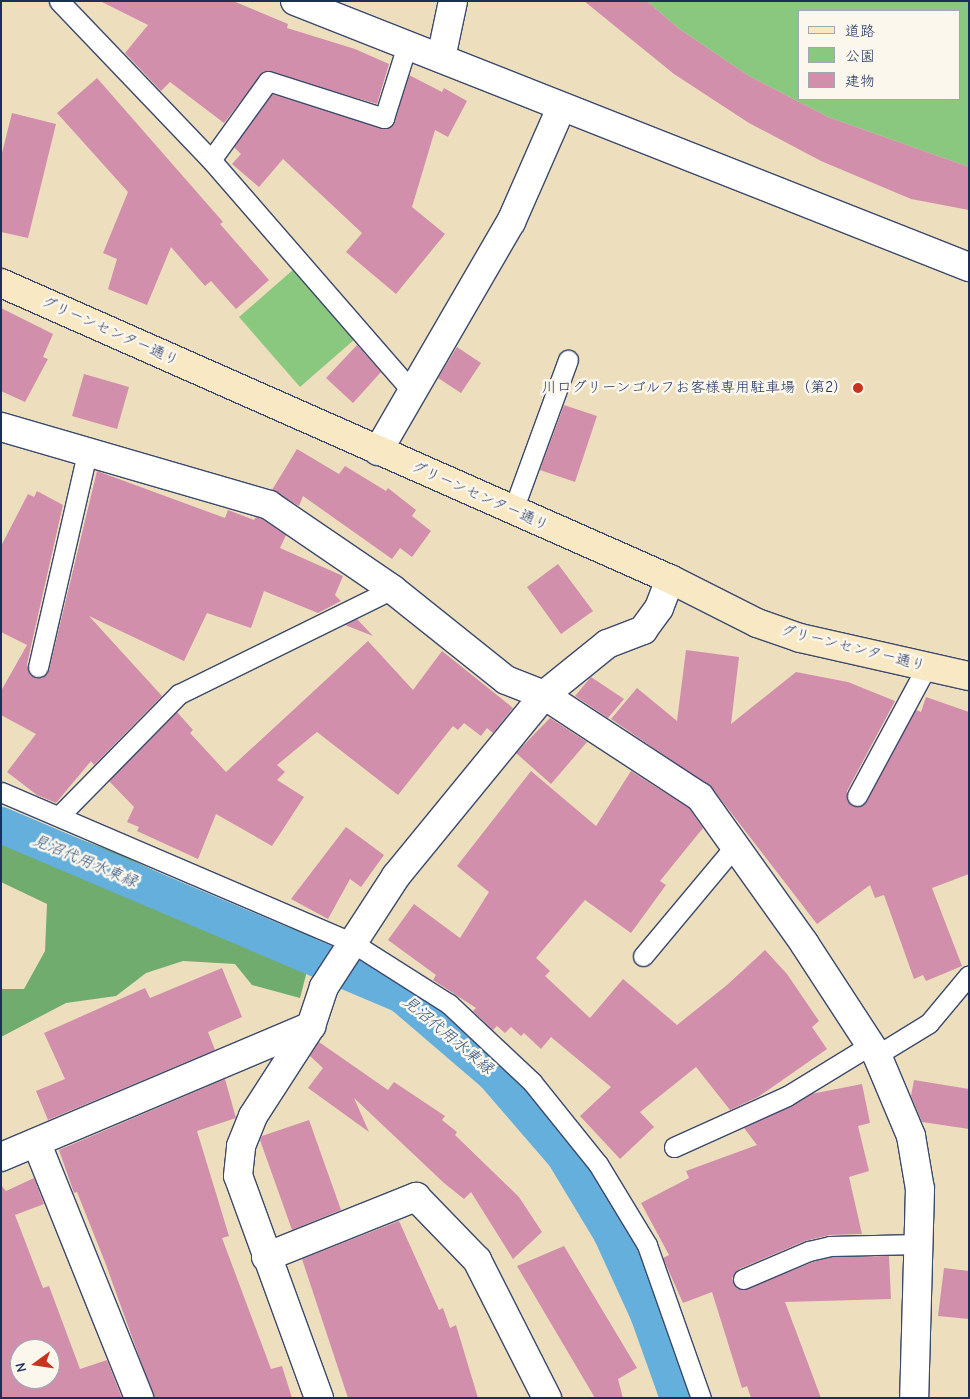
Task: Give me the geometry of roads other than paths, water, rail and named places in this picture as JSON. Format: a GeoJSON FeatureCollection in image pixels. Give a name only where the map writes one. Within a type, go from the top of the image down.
{"type":"FeatureCollection","features":[{"type":"Feature","properties":{"kind":"main road","name":"グリーンセンター通り"},"geometry":{"type":"LineString","coordinates":[[1,283],[670,579],[757,624],[800,638],[969,676]]}},
{"type":"Feature","properties":{"kind":"street"},"geometry":{"type":"LineString","coordinates":[[295,1],[441,58],[561,108],[969,267]]}},
{"type":"Feature","properties":{"kind":"street"},"geometry":{"type":"LineString","coordinates":[[441,58],[453,1]]}},
{"type":"Feature","properties":{"kind":"street"},"geometry":{"type":"LineString","coordinates":[[378,451],[511,222],[561,108]]}},
{"type":"Feature","properties":{"kind":"street"},"geometry":{"type":"LineString","coordinates":[[1,427],[269,505],[392,589],[506,680],[544,695],[700,797],[804,943],[874,1050],[911,1136],[920,1189],[914,1398]]}},
{"type":"Feature","properties":{"kind":"street"},"geometry":{"type":"LineString","coordinates":[[320,1398],[266,1257],[238,1176],[241,1146],[253,1116],[311,1026],[324,987],[396,876],[544,695],[607,644],[643,630],[660,608],[670,579]]}},
{"type":"Feature","properties":{"kind":"street"},"geometry":{"type":"LineString","coordinates":[[1,1157],[36,1144],[311,1026]]}},
{"type":"Feature","properties":{"kind":"street"},"geometry":{"type":"LineString","coordinates":[[36,1144],[139,1398]]}},
{"type":"Feature","properties":{"kind":"street"},"geometry":{"type":"LineString","coordinates":[[266,1257],[416,1197],[477,1260],[547,1398]]}},
{"type":"Feature","properties":{"kind":"lane"},"geometry":{"type":"LineString","coordinates":[[59,1],[211,160],[413,392]]}},
{"type":"Feature","properties":{"kind":"lane"},"geometry":{"type":"LineString","coordinates":[[211,160],[268,81],[384,118],[407,45]]}},
{"type":"Feature","properties":{"kind":"lane"},"geometry":{"type":"LineString","coordinates":[[513,510],[568,360]]}},
{"type":"Feature","properties":{"kind":"lane"},"geometry":{"type":"LineString","coordinates":[[38,667],[87,453]]}},
{"type":"Feature","properties":{"kind":"lane"},"geometry":{"type":"LineString","coordinates":[[60,815],[179,694],[392,589]]}},
{"type":"Feature","properties":{"kind":"lane"},"geometry":{"type":"LineString","coordinates":[[857,796],[926,666]]}},
{"type":"Feature","properties":{"kind":"lane"},"geometry":{"type":"LineString","coordinates":[[1,792],[60,815],[353,943],[449,1004],[532,1082],[598,1164],[647,1245],[701,1398]]}},
{"type":"Feature","properties":{"kind":"lane"},"geometry":{"type":"LineString","coordinates":[[643,956],[735,846]]}},
{"type":"Feature","properties":{"kind":"lane"},"geometry":{"type":"LineString","coordinates":[[674,1147],[787,1096],[929,1023],[969,975]]}},
{"type":"Feature","properties":{"kind":"lane"},"geometry":{"type":"LineString","coordinates":[[743,1279],[809,1251],[830,1246],[919,1244]]}},
{"type":"Feature","properties":{"kind":"waterway","name":"見沼代用水東縁"},"geometry":{"type":"LineString","coordinates":[[1,825],[403,996],[494,1074],[564,1155],[611,1233],[648,1314],[678,1398]]}},
{"type":"Feature","properties":{"kind":"place","name":"川口グリーンゴルフお客様専用駐車場（第2）"},"geometry":{"type":"Point","coordinates":[858,388]}}]}
